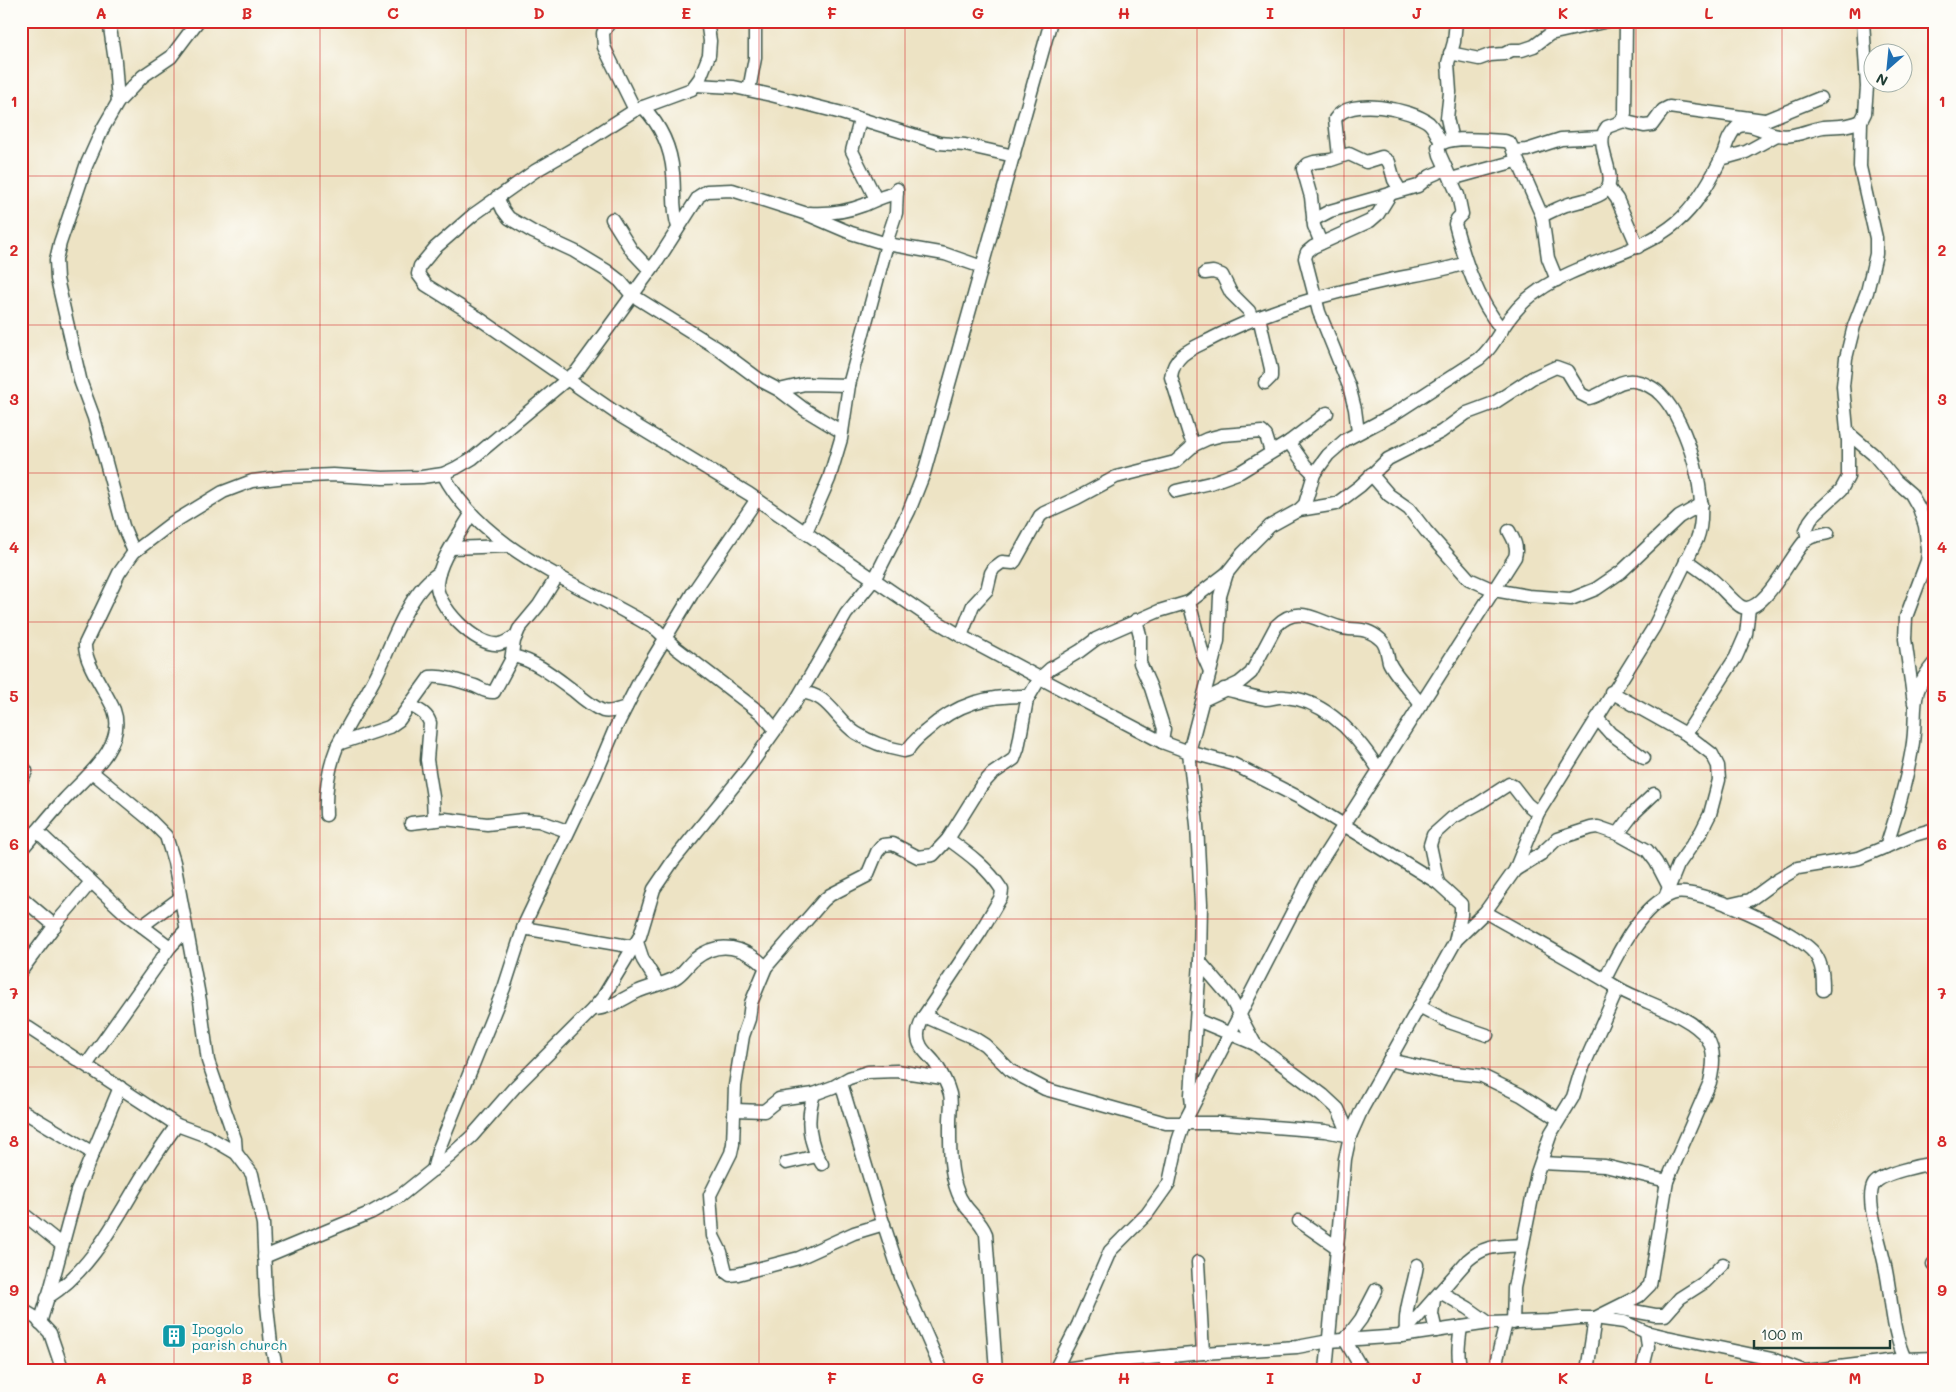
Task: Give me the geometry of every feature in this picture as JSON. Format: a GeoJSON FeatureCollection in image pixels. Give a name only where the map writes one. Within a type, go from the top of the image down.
{"type":"FeatureCollection","features":[{"type":"Feature","properties":{"kind":"street"},"geometry":{"type":"LineString","coordinates":[[109,21],[115,61],[118,102]]}},
{"type":"Feature","properties":{"kind":"street"},"geometry":{"type":"LineString","coordinates":[[134,552],[123,526],[94,418],[81,383],[57,279],[56,260],[86,166],[103,128],[118,102],[143,76],[171,57],[198,21]]}},
{"type":"Feature","properties":{"kind":"street"},"geometry":{"type":"LineString","coordinates":[[597,21],[603,34],[604,47],[639,108],[651,115],[669,150],[673,173],[673,205],[678,227]]}},
{"type":"Feature","properties":{"kind":"street"},"geometry":{"type":"LineString","coordinates":[[603,34],[610,21]]}},
{"type":"Feature","properties":{"kind":"street"},"geometry":{"type":"LineString","coordinates":[[707,21],[710,41],[709,55],[705,68],[692,89],[639,108],[535,171],[498,197],[435,248],[420,266],[418,274],[426,285],[477,317],[629,421],[757,500],[875,578],[900,598],[961,636],[1162,742],[1189,752],[1233,764],[1300,798],[1438,883],[1462,907],[1455,942]]}},
{"type":"Feature","properties":{"kind":"street"},"geometry":{"type":"LineString","coordinates":[[749,90],[755,58],[755,21]]}},
{"type":"Feature","properties":{"kind":"street"},"geometry":{"type":"LineString","coordinates":[[264,1257],[388,1204],[433,1170],[472,1136],[514,1088],[593,1009],[603,997],[640,936],[654,888],[673,861],[750,767],[801,693],[846,614],[875,578],[909,511],[924,473],[1051,21]]}},
{"type":"Feature","properties":{"kind":"street"},"geometry":{"type":"LineString","coordinates":[[1447,141],[1447,118],[1450,98],[1448,70],[1456,21]]}},
{"type":"Feature","properties":{"kind":"street"},"geometry":{"type":"LineString","coordinates":[[1450,53],[1480,59],[1490,55],[1504,54],[1512,50],[1522,50],[1534,46],[1550,34],[1608,21]]}},
{"type":"Feature","properties":{"kind":"street"},"geometry":{"type":"LineString","coordinates":[[1622,121],[1625,113],[1626,21]]}},
{"type":"Feature","properties":{"kind":"street"},"geometry":{"type":"LineString","coordinates":[[1808,539],[1806,530],[1810,521],[1816,513],[1836,496],[1846,483],[1848,469],[1847,432],[1843,386],[1846,358],[1854,326],[1869,285],[1876,254],[1876,238],[1860,167],[1861,121],[1865,112],[1867,87],[1863,21]]}},
{"type":"Feature","properties":{"kind":"street"},"geometry":{"type":"LineString","coordinates":[[695,85],[720,85],[749,90],[813,105],[939,143],[965,145],[1014,156]]}},
{"type":"Feature","properties":{"kind":"street"},"geometry":{"type":"LineString","coordinates":[[1752,126],[1820,98]]}},
{"type":"Feature","properties":{"kind":"street"},"geometry":{"type":"LineString","coordinates":[[1542,216],[1556,208],[1602,193],[1608,187],[1609,177],[1603,152],[1602,137],[1607,127],[1622,121],[1644,126],[1652,125],[1663,110],[1669,107],[1764,120]]}},
{"type":"Feature","properties":{"kind":"street"},"geometry":{"type":"LineString","coordinates":[[1339,156],[1335,120],[1341,113],[1353,108],[1389,109],[1412,114],[1425,121],[1447,141]]}},
{"type":"Feature","properties":{"kind":"street"},"geometry":{"type":"LineString","coordinates":[[860,120],[852,151],[876,199]]}},
{"type":"Feature","properties":{"kind":"street"},"geometry":{"type":"LineString","coordinates":[[884,1224],[854,1234],[799,1258],[730,1275],[726,1272],[722,1252],[713,1236],[710,1195],[731,1153],[737,1072],[751,1003],[766,968],[830,895],[867,876],[872,861],[883,844],[893,844],[912,855],[922,858],[933,855],[948,839],[981,786],[992,774],[1009,764],[1016,755],[1024,711],[1029,696],[1040,678],[1050,669],[1096,639],[1136,620],[1189,602],[1227,574],[1243,553],[1270,526],[1299,510],[1305,504],[1314,474],[1328,455],[1345,440],[1394,414],[1479,359],[1491,347],[1502,330],[1527,300],[1538,290],[1595,262],[1638,247],[1665,231],[1689,211],[1700,197],[1721,159],[1733,131],[1741,125],[1752,126],[1777,135],[1801,134],[1823,127],[1842,126],[1861,121]]}},
{"type":"Feature","properties":{"kind":"street"},"geometry":{"type":"LineString","coordinates":[[1721,159],[1746,152],[1777,135]]}},
{"type":"Feature","properties":{"kind":"street"},"geometry":{"type":"LineString","coordinates":[[1313,220],[1330,211],[1418,186],[1426,178],[1515,156],[1527,150],[1561,140],[1602,137]]}},
{"type":"Feature","properties":{"kind":"street"},"geometry":{"type":"LineString","coordinates":[[1502,330],[1480,299],[1466,263],[1456,224],[1457,219],[1462,214],[1461,203],[1438,147],[1447,141],[1507,141],[1510,143],[1542,216],[1548,258],[1557,280]]}},
{"type":"Feature","properties":{"kind":"street"},"geometry":{"type":"LineString","coordinates":[[1321,243],[1313,220],[1311,197],[1303,169],[1308,164],[1350,155],[1366,162],[1378,158],[1389,162],[1395,191],[1378,214],[1370,221],[1310,249],[1305,258],[1319,312],[1349,386],[1358,432]]}},
{"type":"Feature","properties":{"kind":"street"},"geometry":{"type":"LineString","coordinates":[[1608,187],[1617,199],[1638,247]]}},
{"type":"Feature","properties":{"kind":"street"},"geometry":{"type":"LineString","coordinates":[[21,850],[64,800],[92,772],[108,750],[116,728],[116,715],[105,690],[88,660],[85,644],[119,574],[134,552],[172,522],[223,492],[252,482],[286,477],[333,475],[383,478],[422,477],[443,474],[473,458],[568,380],[583,364],[650,270],[699,196],[715,190],[732,190],[804,213],[851,233],[886,243],[929,250],[982,267]]}},
{"type":"Feature","properties":{"kind":"street"},"geometry":{"type":"LineString","coordinates":[[804,213],[841,211],[897,191],[896,213],[886,243],[849,385],[842,432],[829,479],[806,532]]}},
{"type":"Feature","properties":{"kind":"street"},"geometry":{"type":"LineString","coordinates":[[498,197],[503,210],[509,218],[533,232],[574,251],[607,271],[620,281],[632,295],[700,337],[742,365],[760,380],[779,390],[842,432]]}},
{"type":"Feature","properties":{"kind":"street"},"geometry":{"type":"LineString","coordinates":[[612,219],[632,251],[650,270]]}},
{"type":"Feature","properties":{"kind":"street"},"geometry":{"type":"LineString","coordinates":[[1194,446],[1171,376],[1172,368],[1178,357],[1228,330],[1256,318],[1337,291],[1437,272],[1466,263]]}},
{"type":"Feature","properties":{"kind":"street"},"geometry":{"type":"LineString","coordinates":[[1205,273],[1213,272],[1222,275],[1230,293],[1256,318],[1271,369],[1270,377],[1265,383]]}},
{"type":"Feature","properties":{"kind":"street"},"geometry":{"type":"LineString","coordinates":[[1299,510],[1336,504],[1360,486],[1388,459],[1441,432],[1467,412],[1503,398],[1542,372],[1556,367],[1561,368],[1570,375],[1581,394],[1588,398],[1630,380],[1645,384],[1662,395],[1669,405],[1695,465],[1702,504],[1701,529],[1654,627],[1611,692],[1538,813],[1515,870],[1485,912],[1455,942],[1362,1109],[1350,1136],[1345,1159],[1326,1371]]}},
{"type":"Feature","properties":{"kind":"street"},"geometry":{"type":"LineString","coordinates":[[779,390],[805,384],[849,385]]}},
{"type":"Feature","properties":{"kind":"street"},"geometry":{"type":"LineString","coordinates":[[1176,491],[1228,477],[1289,442],[1326,413]]}},
{"type":"Feature","properties":{"kind":"street"},"geometry":{"type":"LineString","coordinates":[[961,636],[973,605],[987,590],[994,568],[1002,562],[1013,563],[1015,561],[1044,512],[1078,498],[1116,477],[1175,462],[1194,446],[1222,435],[1262,432],[1266,436],[1271,452]]}},
{"type":"Feature","properties":{"kind":"street"},"geometry":{"type":"LineString","coordinates":[[1847,432],[1874,455],[1896,481],[1911,494],[1920,508],[1931,556],[1927,561],[1906,618],[1905,639],[1914,703],[1912,749],[1903,794],[1886,847]]}},
{"type":"Feature","properties":{"kind":"street"},"geometry":{"type":"LineString","coordinates":[[1289,442],[1304,465],[1314,474]]}},
{"type":"Feature","properties":{"kind":"street"},"geometry":{"type":"LineString","coordinates":[[443,474],[450,488],[471,514],[492,534],[508,546],[632,614],[657,630],[697,665],[762,714],[775,729]]}},
{"type":"Feature","properties":{"kind":"street"},"geometry":{"type":"LineString","coordinates":[[1371,474],[1390,495],[1409,509],[1468,577],[1494,590],[1528,596],[1571,599],[1596,589],[1621,572],[1678,517],[1702,504]]}},
{"type":"Feature","properties":{"kind":"street"},"geometry":{"type":"LineString","coordinates":[[433,1170],[438,1151],[504,988],[523,928],[626,707],[640,680],[692,594],[757,500]]}},
{"type":"Feature","properties":{"kind":"street"},"geometry":{"type":"LineString","coordinates":[[471,514],[439,573],[437,585],[441,602],[446,609],[478,638],[492,644],[506,642],[516,636]]}},
{"type":"Feature","properties":{"kind":"street"},"geometry":{"type":"LineString","coordinates":[[1054,1371],[1078,1325],[1110,1251],[1147,1214],[1169,1183],[1184,1123],[1310,878],[1515,557],[1515,543],[1509,531]]}},
{"type":"Feature","properties":{"kind":"street"},"geometry":{"type":"LineString","coordinates":[[1686,560],[1713,580],[1743,608],[1749,608],[1759,602],[1774,586],[1799,548],[1808,539],[1828,533]]}},
{"type":"Feature","properties":{"kind":"street"},"geometry":{"type":"LineString","coordinates":[[451,548],[508,546]]}},
{"type":"Feature","properties":{"kind":"street"},"geometry":{"type":"LineString","coordinates":[[326,816],[325,796],[338,744],[375,678],[387,650],[419,591],[429,579],[439,573]]}},
{"type":"Feature","properties":{"kind":"street"},"geometry":{"type":"LineString","coordinates":[[1192,1106],[1200,962],[1200,874],[1189,752],[1218,641],[1220,596],[1227,574]]}},
{"type":"Feature","properties":{"kind":"street"},"geometry":{"type":"LineString","coordinates":[[338,744],[388,727],[399,720],[430,677],[441,677],[492,692],[496,690],[513,656],[516,636],[522,624],[539,605],[558,575]]}},
{"type":"Feature","properties":{"kind":"street"},"geometry":{"type":"LineString","coordinates":[[1189,602],[1203,655],[1210,671]]}},
{"type":"Feature","properties":{"kind":"street"},"geometry":{"type":"LineString","coordinates":[[1686,734],[1736,657],[1746,634],[1749,608]]}},
{"type":"Feature","properties":{"kind":"street"},"geometry":{"type":"LineString","coordinates":[[1203,700],[1245,679],[1251,673],[1280,622],[1286,618],[1307,615],[1340,628],[1361,629],[1380,639],[1384,644],[1393,668],[1421,705]]}},
{"type":"Feature","properties":{"kind":"street"},"geometry":{"type":"LineString","coordinates":[[1136,620],[1140,635],[1140,663],[1151,688],[1164,729],[1162,742]]}},
{"type":"Feature","properties":{"kind":"street"},"geometry":{"type":"LineString","coordinates":[[513,656],[546,671],[597,708],[608,711],[626,707]]}},
{"type":"Feature","properties":{"kind":"street"},"geometry":{"type":"LineString","coordinates":[[1914,703],[1920,682],[1935,662]]}},
{"type":"Feature","properties":{"kind":"street"},"geometry":{"type":"LineString","coordinates":[[1224,689],[1268,699],[1285,697],[1302,700],[1323,708],[1354,736],[1378,770]]}},
{"type":"Feature","properties":{"kind":"street"},"geometry":{"type":"LineString","coordinates":[[1605,979],[1617,956],[1644,916],[1667,892],[1678,865],[1708,819],[1719,780],[1716,759],[1686,734],[1611,692]]}},
{"type":"Feature","properties":{"kind":"street"},"geometry":{"type":"LineString","coordinates":[[801,693],[812,695],[827,703],[845,724],[857,734],[866,739],[904,751],[908,750],[911,744],[942,716],[970,702],[1012,695],[1029,696]]}},
{"type":"Feature","properties":{"kind":"street"},"geometry":{"type":"LineString","coordinates":[[410,705],[422,711],[430,722],[428,760],[434,820]]}},
{"type":"Feature","properties":{"kind":"street"},"geometry":{"type":"LineString","coordinates":[[1597,718],[1610,734],[1644,758]]}},
{"type":"Feature","properties":{"kind":"street"},"geometry":{"type":"LineString","coordinates":[[21,763],[26,771],[21,781]]}},
{"type":"Feature","properties":{"kind":"street"},"geometry":{"type":"LineString","coordinates":[[92,772],[149,819],[166,836],[174,862],[200,1000],[208,1061],[235,1139],[236,1153]]}},
{"type":"Feature","properties":{"kind":"street"},"geometry":{"type":"LineString","coordinates":[[1438,883],[1430,842],[1437,830],[1452,818],[1509,784],[1538,813]]}},
{"type":"Feature","properties":{"kind":"street"},"geometry":{"type":"LineString","coordinates":[[1618,834],[1627,821],[1654,794]]}},
{"type":"Feature","properties":{"kind":"street"},"geometry":{"type":"LineString","coordinates":[[411,823],[445,819],[487,824],[523,820],[539,821],[568,831]]}},
{"type":"Feature","properties":{"kind":"street"},"geometry":{"type":"LineString","coordinates":[[1515,870],[1540,854],[1562,836],[1591,828],[1606,829],[1647,850],[1656,862],[1667,892]]}},
{"type":"Feature","properties":{"kind":"street"},"geometry":{"type":"LineString","coordinates":[[1728,906],[1750,900],[1776,880],[1798,868],[1859,858],[1914,835],[1935,829]]}},
{"type":"Feature","properties":{"kind":"street"},"geometry":{"type":"LineString","coordinates":[[37,831],[131,918],[170,947]]}},
{"type":"Feature","properties":{"kind":"street"},"geometry":{"type":"LineString","coordinates":[[948,839],[976,859],[994,877],[1002,890],[1001,898],[981,932],[924,1016],[918,1028],[917,1036],[919,1043],[943,1078],[950,1096],[952,1172],[958,1193],[968,1210],[982,1225],[986,1234],[996,1371]]}},
{"type":"Feature","properties":{"kind":"street"},"geometry":{"type":"LineString","coordinates":[[21,971],[91,882]]}},
{"type":"Feature","properties":{"kind":"street"},"geometry":{"type":"LineString","coordinates":[[1667,892],[1690,893],[1778,926],[1809,947],[1820,960],[1824,990]]}},
{"type":"Feature","properties":{"kind":"street"},"geometry":{"type":"LineString","coordinates":[[21,897],[55,926]]}},
{"type":"Feature","properties":{"kind":"street"},"geometry":{"type":"LineString","coordinates":[[142,926],[180,898]]}},
{"type":"Feature","properties":{"kind":"street"},"geometry":{"type":"LineString","coordinates":[[1485,912],[1618,988],[1683,1018],[1708,1038],[1712,1049],[1713,1069],[1710,1082],[1667,1181],[1650,1285],[1639,1296],[1595,1318]]}},
{"type":"Feature","properties":{"kind":"street"},"geometry":{"type":"LineString","coordinates":[[523,928],[635,944]]}},
{"type":"Feature","properties":{"kind":"street"},"geometry":{"type":"LineString","coordinates":[[87,1064],[170,947],[186,930]]}},
{"type":"Feature","properties":{"kind":"street"},"geometry":{"type":"LineString","coordinates":[[635,944],[642,960],[658,984]]}},
{"type":"Feature","properties":{"kind":"street"},"geometry":{"type":"LineString","coordinates":[[593,1009],[606,1008],[640,991],[678,977],[694,960],[708,949],[728,947],[746,952],[760,961],[766,968]]}},
{"type":"Feature","properties":{"kind":"street"},"geometry":{"type":"LineString","coordinates":[[1200,962],[1220,984],[1255,1044]]}},
{"type":"Feature","properties":{"kind":"street"},"geometry":{"type":"LineString","coordinates":[[1494,1371],[1510,1323],[1522,1244],[1547,1143],[1558,1119],[1573,1097],[1580,1074],[1618,988]]}},
{"type":"Feature","properties":{"kind":"street"},"geometry":{"type":"LineString","coordinates":[[1420,1006],[1450,1022],[1486,1035]]}},
{"type":"Feature","properties":{"kind":"street"},"geometry":{"type":"LineString","coordinates":[[924,1016],[986,1045],[1011,1071],[1045,1089],[1166,1123],[1224,1123],[1325,1131],[1350,1136]]}},
{"type":"Feature","properties":{"kind":"street"},"geometry":{"type":"LineString","coordinates":[[1197,1020],[1255,1044],[1334,1103],[1350,1136]]}},
{"type":"Feature","properties":{"kind":"street"},"geometry":{"type":"LineString","coordinates":[[21,1023],[177,1124],[207,1136],[236,1153],[252,1174],[263,1224],[271,1344],[275,1368]]}},
{"type":"Feature","properties":{"kind":"street"},"geometry":{"type":"LineString","coordinates":[[1390,1060],[1438,1071],[1482,1076],[1522,1095],[1558,1119]]}},
{"type":"Feature","properties":{"kind":"street"},"geometry":{"type":"LineString","coordinates":[[735,1110],[742,1112],[764,1111],[779,1099],[814,1094],[860,1074],[884,1071],[918,1073],[943,1078]]}},
{"type":"Feature","properties":{"kind":"street"},"geometry":{"type":"LineString","coordinates":[[841,1083],[884,1224],[909,1298],[942,1371]]}},
{"type":"Feature","properties":{"kind":"street"},"geometry":{"type":"LineString","coordinates":[[40,1322],[77,1191],[120,1087]]}},
{"type":"Feature","properties":{"kind":"street"},"geometry":{"type":"LineString","coordinates":[[786,1163],[819,1160],[812,1146],[810,1131],[810,1112],[814,1094]]}},
{"type":"Feature","properties":{"kind":"street"},"geometry":{"type":"LineString","coordinates":[[21,1110],[94,1153]]}},
{"type":"Feature","properties":{"kind":"street"},"geometry":{"type":"LineString","coordinates":[[47,1298],[78,1274],[95,1252],[177,1124]]}},
{"type":"Feature","properties":{"kind":"street"},"geometry":{"type":"LineString","coordinates":[[1541,1163],[1605,1166],[1667,1181]]}},
{"type":"Feature","properties":{"kind":"street"},"geometry":{"type":"LineString","coordinates":[[1906,1358],[1895,1332],[1885,1266],[1874,1222],[1870,1192],[1878,1180],[1914,1167],[1935,1163]]}},
{"type":"Feature","properties":{"kind":"street"},"geometry":{"type":"LineString","coordinates":[[21,1212],[62,1246]]}},
{"type":"Feature","properties":{"kind":"street"},"geometry":{"type":"LineString","coordinates":[[1300,1221],[1338,1248]]}},
{"type":"Feature","properties":{"kind":"street"},"geometry":{"type":"LineString","coordinates":[[1403,1333],[1468,1260],[1479,1251],[1494,1247],[1522,1244]]}},
{"type":"Feature","properties":{"kind":"street"},"geometry":{"type":"LineString","coordinates":[[1198,1262],[1203,1352]]}},
{"type":"Feature","properties":{"kind":"street"},"geometry":{"type":"LineString","coordinates":[[1617,1308],[1665,1315],[1677,1300],[1705,1282],[1723,1264]]}},
{"type":"Feature","properties":{"kind":"street"},"geometry":{"type":"LineString","coordinates":[[1403,1333],[1405,1315],[1417,1265]]}},
{"type":"Feature","properties":{"kind":"street"},"geometry":{"type":"LineString","coordinates":[[1345,1340],[1361,1319],[1376,1290]]}},
{"type":"Feature","properties":{"kind":"street"},"geometry":{"type":"LineString","coordinates":[[1437,1295],[1468,1308],[1489,1324]]}},
{"type":"Feature","properties":{"kind":"street"},"geometry":{"type":"LineString","coordinates":[[1436,1331],[1432,1314],[1437,1295]]}},
{"type":"Feature","properties":{"kind":"street"},"geometry":{"type":"LineString","coordinates":[[21,1309],[40,1322],[50,1332],[63,1371]]}},
{"type":"Feature","properties":{"kind":"street"},"geometry":{"type":"LineString","coordinates":[[1054,1371],[1203,1352],[1297,1347],[1328,1341],[1489,1324],[1595,1318],[1624,1322],[1646,1332],[1772,1359],[1805,1371],[1906,1358],[1935,1358]]}},
{"type":"Feature","properties":{"kind":"street"},"geometry":{"type":"LineString","coordinates":[[1587,1371],[1595,1318]]}},
{"type":"Feature","properties":{"kind":"street"},"geometry":{"type":"LineString","coordinates":[[1461,1327],[1458,1353],[1462,1371]]}},
{"type":"Feature","properties":{"kind":"street"},"geometry":{"type":"LineString","coordinates":[[1642,1371],[1648,1347],[1646,1332]]}},
{"type":"Feature","properties":{"kind":"street"},"geometry":{"type":"LineString","coordinates":[[1345,1340],[1363,1371]]}},
{"type":"Feature","properties":{"kind":"street"},"geometry":{"type":"LineString","coordinates":[[1164,1371],[1172,1356]]}},
{"type":"Feature","properties":{"kind":"place","name":"Ipogolo parish church"},"geometry":{"type":"Point","coordinates":[174,1336]}}]}
